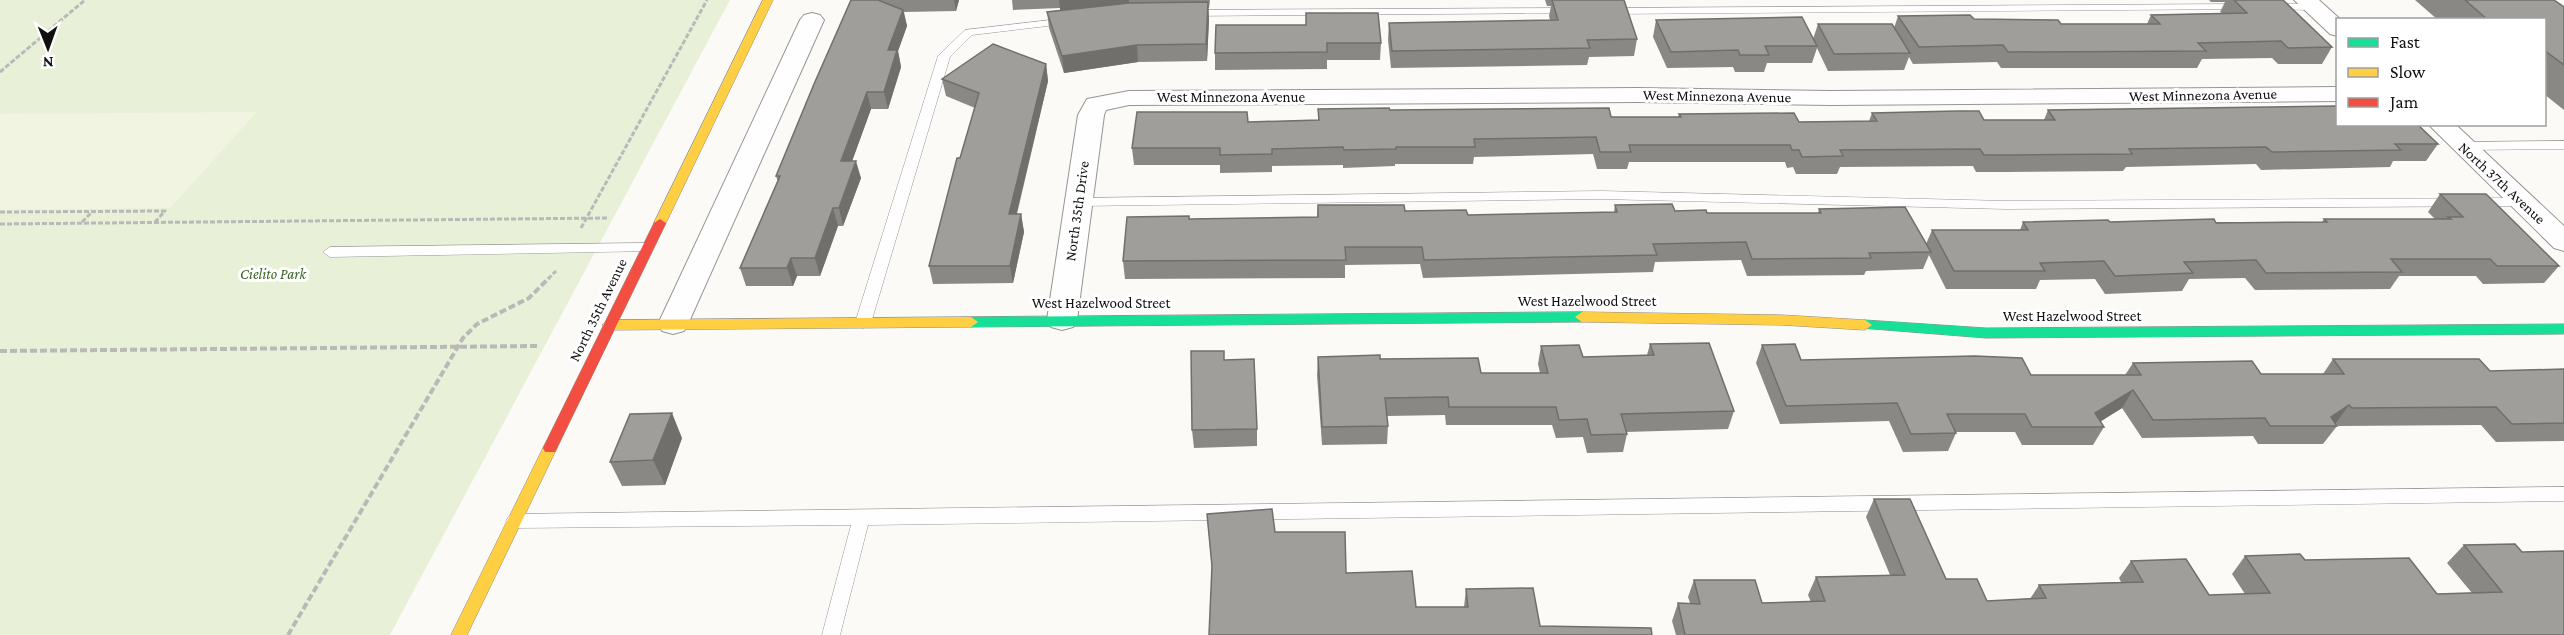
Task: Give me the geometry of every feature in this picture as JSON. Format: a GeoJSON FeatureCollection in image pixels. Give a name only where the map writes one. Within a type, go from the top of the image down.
{"type":"FeatureCollection","features":[{"type":"Feature","properties":{"kind":"street","name":"North 35th Avenue"},"geometry":{"type":"LineString","coordinates":[[459,635],[768,0]]}},
{"type":"Feature","properties":{"kind":"street"},"geometry":{"type":"LineString","coordinates":[[2309,4],[2336,28]]}},
{"type":"Feature","properties":{"kind":"street"},"geometry":{"type":"LineString","coordinates":[[674,324],[812,20]]}},
{"type":"Feature","properties":{"kind":"street","name":"West Minnezona Avenue"},"geometry":{"type":"LineString","coordinates":[[1096,104],[1141,98],[1638,95],[1842,98],[2336,94]]}},
{"type":"Feature","properties":{"kind":"street","name":"North 35th Drive"},"geometry":{"type":"LineString","coordinates":[[1062,320],[1077,202],[1091,115],[1096,104]]}},
{"type":"Feature","properties":{"kind":"street","name":"North 37th Avenue"},"geometry":{"type":"LineString","coordinates":[[2442,126],[2564,242]]}},
{"type":"Feature","properties":{"kind":"street","name":"West Hazelwood Street"},"geometry":{"type":"LineString","coordinates":[[609,325],[1634,317],[1782,320],[1986,333],[2564,329]]}},
{"type":"Feature","properties":{"kind":"lane"},"geometry":{"type":"LineString","coordinates":[[1178,14],[2256,7],[2309,4]]}},
{"type":"Feature","properties":{"kind":"lane"},"geometry":{"type":"LineString","coordinates":[[863,323],[944,56],[969,32],[1084,19]]}},
{"type":"Feature","properties":{"kind":"lane"},"geometry":{"type":"LineString","coordinates":[[2463,146],[2564,145]]}},
{"type":"Feature","properties":{"kind":"lane"},"geometry":{"type":"LineString","coordinates":[[1077,202],[1602,195],[2006,206],[2522,202]]}},
{"type":"Feature","properties":{"kind":"lane"},"geometry":{"type":"LineString","coordinates":[[330,252],[647,248]]}},
{"type":"Feature","properties":{"kind":"lane"},"geometry":{"type":"LineString","coordinates":[[514,521],[2564,494]]}},
{"type":"Feature","properties":{"kind":"lane"},"geometry":{"type":"LineString","coordinates":[[831,635],[861,518]]}},
{"type":"Feature","properties":{"kind":"path"},"geometry":{"type":"LineString","coordinates":[[0,72],[85,0]]}},
{"type":"Feature","properties":{"kind":"path"},"geometry":{"type":"LineString","coordinates":[[288,635],[463,338],[477,324],[529,298],[545,285],[569,249],[707,0]]}},
{"type":"Feature","properties":{"kind":"path"},"geometry":{"type":"LineString","coordinates":[[0,212],[165,211],[154,222]]}},
{"type":"Feature","properties":{"kind":"path"},"geometry":{"type":"LineString","coordinates":[[81,223],[92,212]]}},
{"type":"Feature","properties":{"kind":"path"},"geometry":{"type":"LineString","coordinates":[[0,224],[609,218]]}},
{"type":"Feature","properties":{"kind":"path"},"geometry":{"type":"LineString","coordinates":[[0,351],[540,346]]}},
{"type":"Feature","properties":{"kind":"green space","name":"Cielito Park"},"geometry":{"type":"Polygon","coordinates":[[[0,0],[730,0],[390,635],[0,635],[0,0]]]}},
{"type":"Feature","properties":{"kind":"green space"},"geometry":{"type":"Polygon","coordinates":[[[257,112],[170,208],[0,210],[0,114],[257,112]]]}},
{"type":"Feature","properties":{"kind":"building"},"geometry":{"type":"Polygon","coordinates":[[[851,0],[878,0],[903,10],[888,50],[897,50],[884,92],[867,92],[841,161],[856,161],[839,208],[833,208],[815,258],[791,258],[787,268],[740,268],[780,176],[776,176],[814,84],[851,0]]]}},
{"type":"Feature","properties":{"kind":"building"},"geometry":{"type":"Polygon","coordinates":[[[1552,0],[1624,0],[1637,39],[1587,40],[1590,48],[1392,51],[1389,23],[1558,20],[1552,0]]]}},
{"type":"Feature","properties":{"kind":"building"},"geometry":{"type":"Polygon","coordinates":[[[2234,0],[2283,0],[2332,47],[2288,48],[2281,41],[2198,43],[2206,51],[2008,52],[2003,45],[1919,47],[1898,16],[1970,15],[1974,19],[2058,20],[2061,24],[2160,24],[2151,15],[2247,13],[2234,0]]]}},
{"type":"Feature","properties":{"kind":"building"},"geometry":{"type":"Polygon","coordinates":[[[2465,0],[2554,0],[2564,7],[2564,65],[2546,52],[2546,18],[2486,18],[2465,0]]]}},
{"type":"Feature","properties":{"kind":"building"},"geometry":{"type":"Polygon","coordinates":[[[1208,2],[1206,44],[1137,45],[1062,56],[1047,12],[1129,3],[1208,2]]]}},
{"type":"Feature","properties":{"kind":"building"},"geometry":{"type":"Polygon","coordinates":[[[1306,13],[1378,13],[1381,43],[1327,43],[1327,52],[1215,53],[1216,25],[1306,25],[1306,13]]]}},
{"type":"Feature","properties":{"kind":"building"},"geometry":{"type":"Polygon","coordinates":[[[1802,17],[1817,46],[1765,46],[1769,55],[1740,55],[1738,50],[1671,52],[1656,20],[1802,17]]]}},
{"type":"Feature","properties":{"kind":"building"},"geometry":{"type":"Polygon","coordinates":[[[1818,24],[1892,24],[1910,53],[1834,54],[1818,24]]]}},
{"type":"Feature","properties":{"kind":"building"},"geometry":{"type":"Polygon","coordinates":[[[993,44],[1046,64],[1009,214],[1021,214],[1010,266],[929,266],[957,158],[960,158],[979,93],[942,79],[993,44]]]}},
{"type":"Feature","properties":{"kind":"building"},"geometry":{"type":"Polygon","coordinates":[[[2336,106],[2336,126],[2419,126],[2438,144],[2395,144],[2401,150],[2272,152],[2266,147],[2129,149],[2132,154],[1984,155],[1980,149],[1840,150],[1843,156],[1802,157],[1799,150],[1792,150],[1790,145],[1629,145],[1631,152],[1600,152],[1596,137],[1474,139],[1475,147],[1272,149],[1272,154],[1220,155],[1220,148],[1132,148],[1137,112],[1247,112],[1248,122],[1319,120],[1318,109],[1389,108],[1390,110],[1609,108],[1611,117],[1794,113],[1799,122],[1877,121],[1872,113],[1979,111],[1984,120],[2055,120],[2048,110],[2336,106]]]}},
{"type":"Feature","properties":{"kind":"building"},"geometry":{"type":"Polygon","coordinates":[[[2440,194],[2486,194],[2559,266],[2497,266],[2490,259],[2391,259],[2402,272],[2266,273],[2256,260],[2184,262],[2193,273],[2115,276],[2104,261],[2040,263],[2045,271],[1954,271],[1932,230],[2028,230],[2023,222],[2214,219],[2216,223],[2327,222],[2324,219],[2451,219],[2448,217],[2463,217],[2440,194]]]}},
{"type":"Feature","properties":{"kind":"building"},"geometry":{"type":"Polygon","coordinates":[[[1672,204],[1675,211],[1706,210],[1707,213],[1821,213],[1819,209],[1905,207],[1931,252],[1869,253],[1871,258],[1752,259],[1746,242],[1653,244],[1657,255],[1424,260],[1422,247],[1345,247],[1346,260],[1123,261],[1127,217],[1189,216],[1189,219],[1318,217],[1318,205],[1404,205],[1405,211],[1466,210],[1468,215],[1617,212],[1615,205],[1672,204]]]}},
{"type":"Feature","properties":{"kind":"building"},"geometry":{"type":"Polygon","coordinates":[[[1709,343],[1734,411],[1621,414],[1627,434],[1591,435],[1587,419],[1559,420],[1556,407],[1449,407],[1448,397],[1385,398],[1388,426],[1322,427],[1318,357],[1380,355],[1380,359],[1478,358],[1481,373],[1548,373],[1541,346],[1579,345],[1583,357],[1654,355],[1650,344],[1709,343]]]}},
{"type":"Feature","properties":{"kind":"building"},"geometry":{"type":"Polygon","coordinates":[[[1795,344],[1801,360],[1975,356],[2022,358],[2031,375],[2141,375],[2133,363],[2252,361],[2261,374],[2344,374],[2333,359],[2479,359],[2490,371],[2564,369],[2564,423],[2512,424],[2496,407],[2352,408],[2349,405],[2331,417],[2337,426],[2270,426],[2265,418],[2153,420],[2133,390],[2095,413],[2104,427],[2032,427],[2025,414],[1947,414],[1956,433],[1911,434],[1897,403],[1786,406],[1762,345],[1795,344]]]}},
{"type":"Feature","properties":{"kind":"building"},"geometry":{"type":"Polygon","coordinates":[[[1191,351],[1224,351],[1224,360],[1254,359],[1257,429],[1192,430],[1191,351]]]}},
{"type":"Feature","properties":{"kind":"building"},"geometry":{"type":"Polygon","coordinates":[[[672,413],[653,460],[610,462],[630,414],[672,413]]]}},
{"type":"Feature","properties":{"kind":"building"},"geometry":{"type":"Polygon","coordinates":[[[1874,499],[1910,499],[1946,579],[1977,579],[1987,601],[2046,598],[2039,585],[2143,582],[2131,561],[2186,559],[2209,595],[2270,593],[2245,556],[2300,554],[2305,560],[2409,558],[2437,594],[2502,592],[2464,545],[2515,544],[2522,552],[2564,551],[2564,635],[1685,635],[1678,603],[1700,604],[1694,580],[1755,580],[1762,603],[1825,601],[1816,577],[1905,575],[1874,499]]]}},
{"type":"Feature","properties":{"kind":"building"},"geometry":{"type":"Polygon","coordinates":[[[1272,509],[1275,532],[1345,532],[1346,573],[1412,571],[1416,607],[1468,607],[1466,589],[1533,588],[1540,626],[1651,628],[1652,635],[1209,635],[1212,566],[1207,514],[1272,509]]]}},
{"type":"Feature","properties":{"kind":"traffic: fast"},"geometry":{"type":"LineString","coordinates":[[971,322],[1582,317]]}},
{"type":"Feature","properties":{"kind":"traffic: fast"},"geometry":{"type":"LineString","coordinates":[[1865,325],[1986,333],[2564,329]]}},
{"type":"Feature","properties":{"kind":"traffic: slow"},"geometry":{"type":"LineString","coordinates":[[660,223],[768,0]]}},
{"type":"Feature","properties":{"kind":"traffic: slow"},"geometry":{"type":"LineString","coordinates":[[1582,317],[1782,320],[1865,325]]}},
{"type":"Feature","properties":{"kind":"traffic: slow"},"geometry":{"type":"LineString","coordinates":[[609,325],[971,322]]}},
{"type":"Feature","properties":{"kind":"traffic: slow"},"geometry":{"type":"LineString","coordinates":[[459,635],[550,448]]}},
{"type":"Feature","properties":{"kind":"traffic: jam"},"geometry":{"type":"LineString","coordinates":[[550,448],[660,223]]}}]}
